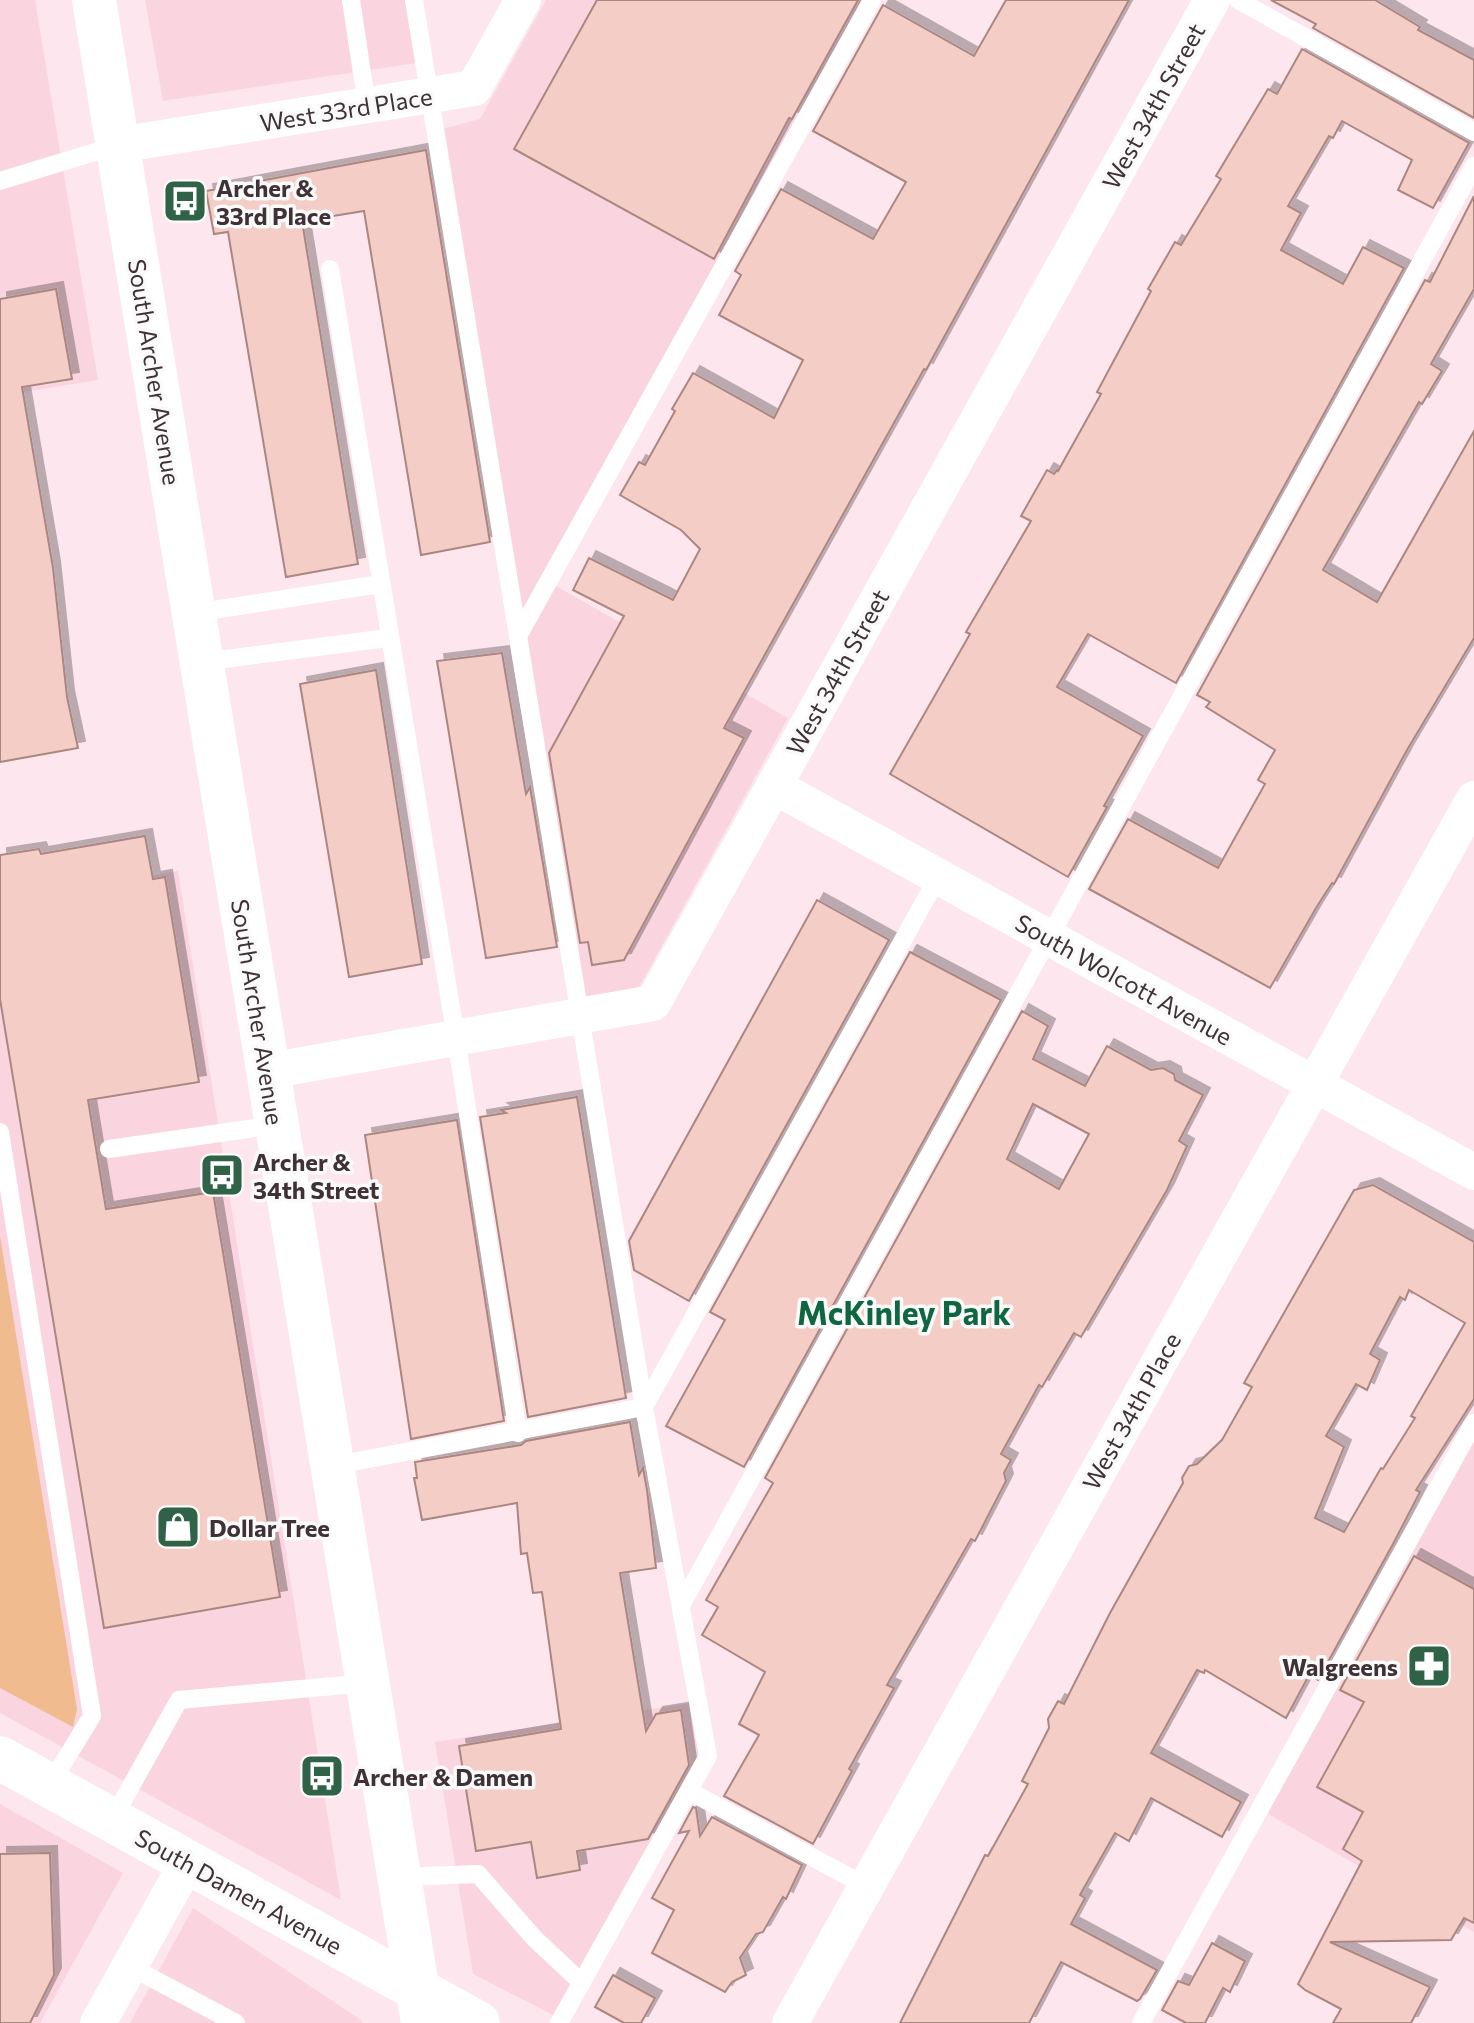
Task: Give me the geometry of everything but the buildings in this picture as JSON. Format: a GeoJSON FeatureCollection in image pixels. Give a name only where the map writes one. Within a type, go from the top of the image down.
{"type":"FeatureCollection","features":[{"type":"Feature","properties":{"kind":"main road","name":"South Archer Avenue"},"geometry":{"type":"LineString","coordinates":[[94,0],[420,2006]]}},
{"type":"Feature","properties":{"kind":"main road","name":"South Damen Avenue"},"geometry":{"type":"LineString","coordinates":[[0,1758],[187,1863],[420,2006],[478,2023]]}},
{"type":"Feature","properties":{"kind":"street","name":"West 33rd Place"},"geometry":{"type":"LineString","coordinates":[[118,145],[474,88],[523,0]]}},
{"type":"Feature","properties":{"kind":"street","name":"West 34th Street"},"geometry":{"type":"LineString","coordinates":[[268,1071],[653,1003],[1212,0]]}},
{"type":"Feature","properties":{"kind":"street","name":"South Wolcott Avenue"},"geometry":{"type":"LineString","coordinates":[[774,786],[1474,1172]]}},
{"type":"Feature","properties":{"kind":"street","name":"West 34th Place"},"geometry":{"type":"LineString","coordinates":[[790,2023],[1474,799]]}},
{"type":"Feature","properties":{"kind":"street"},"geometry":{"type":"LineString","coordinates":[[98,2023],[187,1863]]}},
{"type":"Feature","properties":{"kind":"lane"},"geometry":{"type":"LineString","coordinates":[[351,0],[367,106]]}},
{"type":"Feature","properties":{"kind":"lane"},"geometry":{"type":"LineString","coordinates":[[414,0],[644,1407],[708,1756],[559,2023]]}},
{"type":"Feature","properties":{"kind":"lane"},"geometry":{"type":"LineString","coordinates":[[518,636],[872,0]]}},
{"type":"Feature","properties":{"kind":"lane"},"geometry":{"type":"LineString","coordinates":[[1238,0],[1474,132]]}},
{"type":"Feature","properties":{"kind":"lane"},"geometry":{"type":"LineString","coordinates":[[0,181],[118,145]]}},
{"type":"Feature","properties":{"kind":"lane"},"geometry":{"type":"LineString","coordinates":[[682,1604],[1474,166]]}},
{"type":"Feature","properties":{"kind":"lane"},"geometry":{"type":"LineString","coordinates":[[330,269],[518,1433]]}},
{"type":"Feature","properties":{"kind":"lane"},"geometry":{"type":"LineString","coordinates":[[194,613],[380,584]]}},
{"type":"Feature","properties":{"kind":"lane"},"geometry":{"type":"LineString","coordinates":[[202,662],[388,638]]}},
{"type":"Feature","properties":{"kind":"lane"},"geometry":{"type":"LineString","coordinates":[[331,1466],[644,1407],[938,877]]}},
{"type":"Feature","properties":{"kind":"lane"},"geometry":{"type":"LineString","coordinates":[[109,1149],[276,1125]]}},
{"type":"Feature","properties":{"kind":"lane"},"geometry":{"type":"LineString","coordinates":[[0,1132],[92,1716],[49,1786]]}},
{"type":"Feature","properties":{"kind":"lane"},"geometry":{"type":"LineString","coordinates":[[1141,2023],[1474,1423]]}},
{"type":"Feature","properties":{"kind":"lane"},"geometry":{"type":"LineString","coordinates":[[112,1821],[179,1700],[367,1683]]}},
{"type":"Feature","properties":{"kind":"lane"},"geometry":{"type":"LineString","coordinates":[[689,1791],[866,1886]]}},
{"type":"Feature","properties":{"kind":"lane"},"geometry":{"type":"LineString","coordinates":[[399,1877],[478,1874],[534,1938],[582,1983]]}},
{"type":"Feature","properties":{"kind":"lane"},"geometry":{"type":"LineString","coordinates":[[129,1966],[236,2023]]}},
{"type":"Feature","properties":{"kind":"shaded area"},"geometry":{"type":"Polygon","coordinates":[[[0,0],[35,0],[98,380],[0,396],[0,0]]]}},
{"type":"Feature","properties":{"kind":"shaded area"},"geometry":{"type":"Polygon","coordinates":[[[145,0],[413,0],[423,62],[163,101],[145,0]]]}},
{"type":"Feature","properties":{"kind":"shaded area"},"geometry":{"type":"Polygon","coordinates":[[[546,0],[872,0],[549,582],[788,718],[638,989],[577,997],[435,131],[480,119],[546,0]]]}},
{"type":"Feature","properties":{"kind":"shaded area"},"geometry":{"type":"Polygon","coordinates":[[[178,871],[341,1900],[0,1713],[0,901],[178,871]]]}},
{"type":"Feature","properties":{"kind":"shaded area"},"geometry":{"type":"Polygon","coordinates":[[[0,1236],[77,1709],[73,1727],[0,1688],[0,1236]]]}},
{"type":"Feature","properties":{"kind":"shaded area"},"geometry":{"type":"Polygon","coordinates":[[[1474,1423],[1474,1932],[1258,1808],[1474,1423]]]}},
{"type":"Feature","properties":{"kind":"shaded area"},"geometry":{"type":"Polygon","coordinates":[[[698,1702],[708,1756],[561,2019],[473,1974],[435,1742],[698,1702]]]}},
{"type":"Feature","properties":{"kind":"shaded area"},"geometry":{"type":"Polygon","coordinates":[[[0,1804],[123,1873],[40,2023],[0,2023],[0,1804]]]}},
{"type":"Feature","properties":{"kind":"shaded area"},"geometry":{"type":"Polygon","coordinates":[[[193,1908],[361,2020],[362,2023],[130,2023],[193,1908]]]}},
{"type":"Feature","properties":{"kind":"place","name":"Archer & 33rd Place"},"geometry":{"type":"Point","coordinates":[185,201]}},
{"type":"Feature","properties":{"kind":"place","name":"Archer & 34th Street"},"geometry":{"type":"Point","coordinates":[222,1175]}},
{"type":"Feature","properties":{"kind":"place","name":"Dollar Tree"},"geometry":{"type":"Point","coordinates":[178,1527]}},
{"type":"Feature","properties":{"kind":"place","name":"Walgreens"},"geometry":{"type":"Point","coordinates":[1429,1666]}},
{"type":"Feature","properties":{"kind":"place","name":"Archer & Damen"},"geometry":{"type":"Point","coordinates":[322,1776]}},
{"type":"Feature","properties":{"kind":"district","name":"McKinley Park"},"geometry":{"type":"Point","coordinates":[904,1312]}}]}
